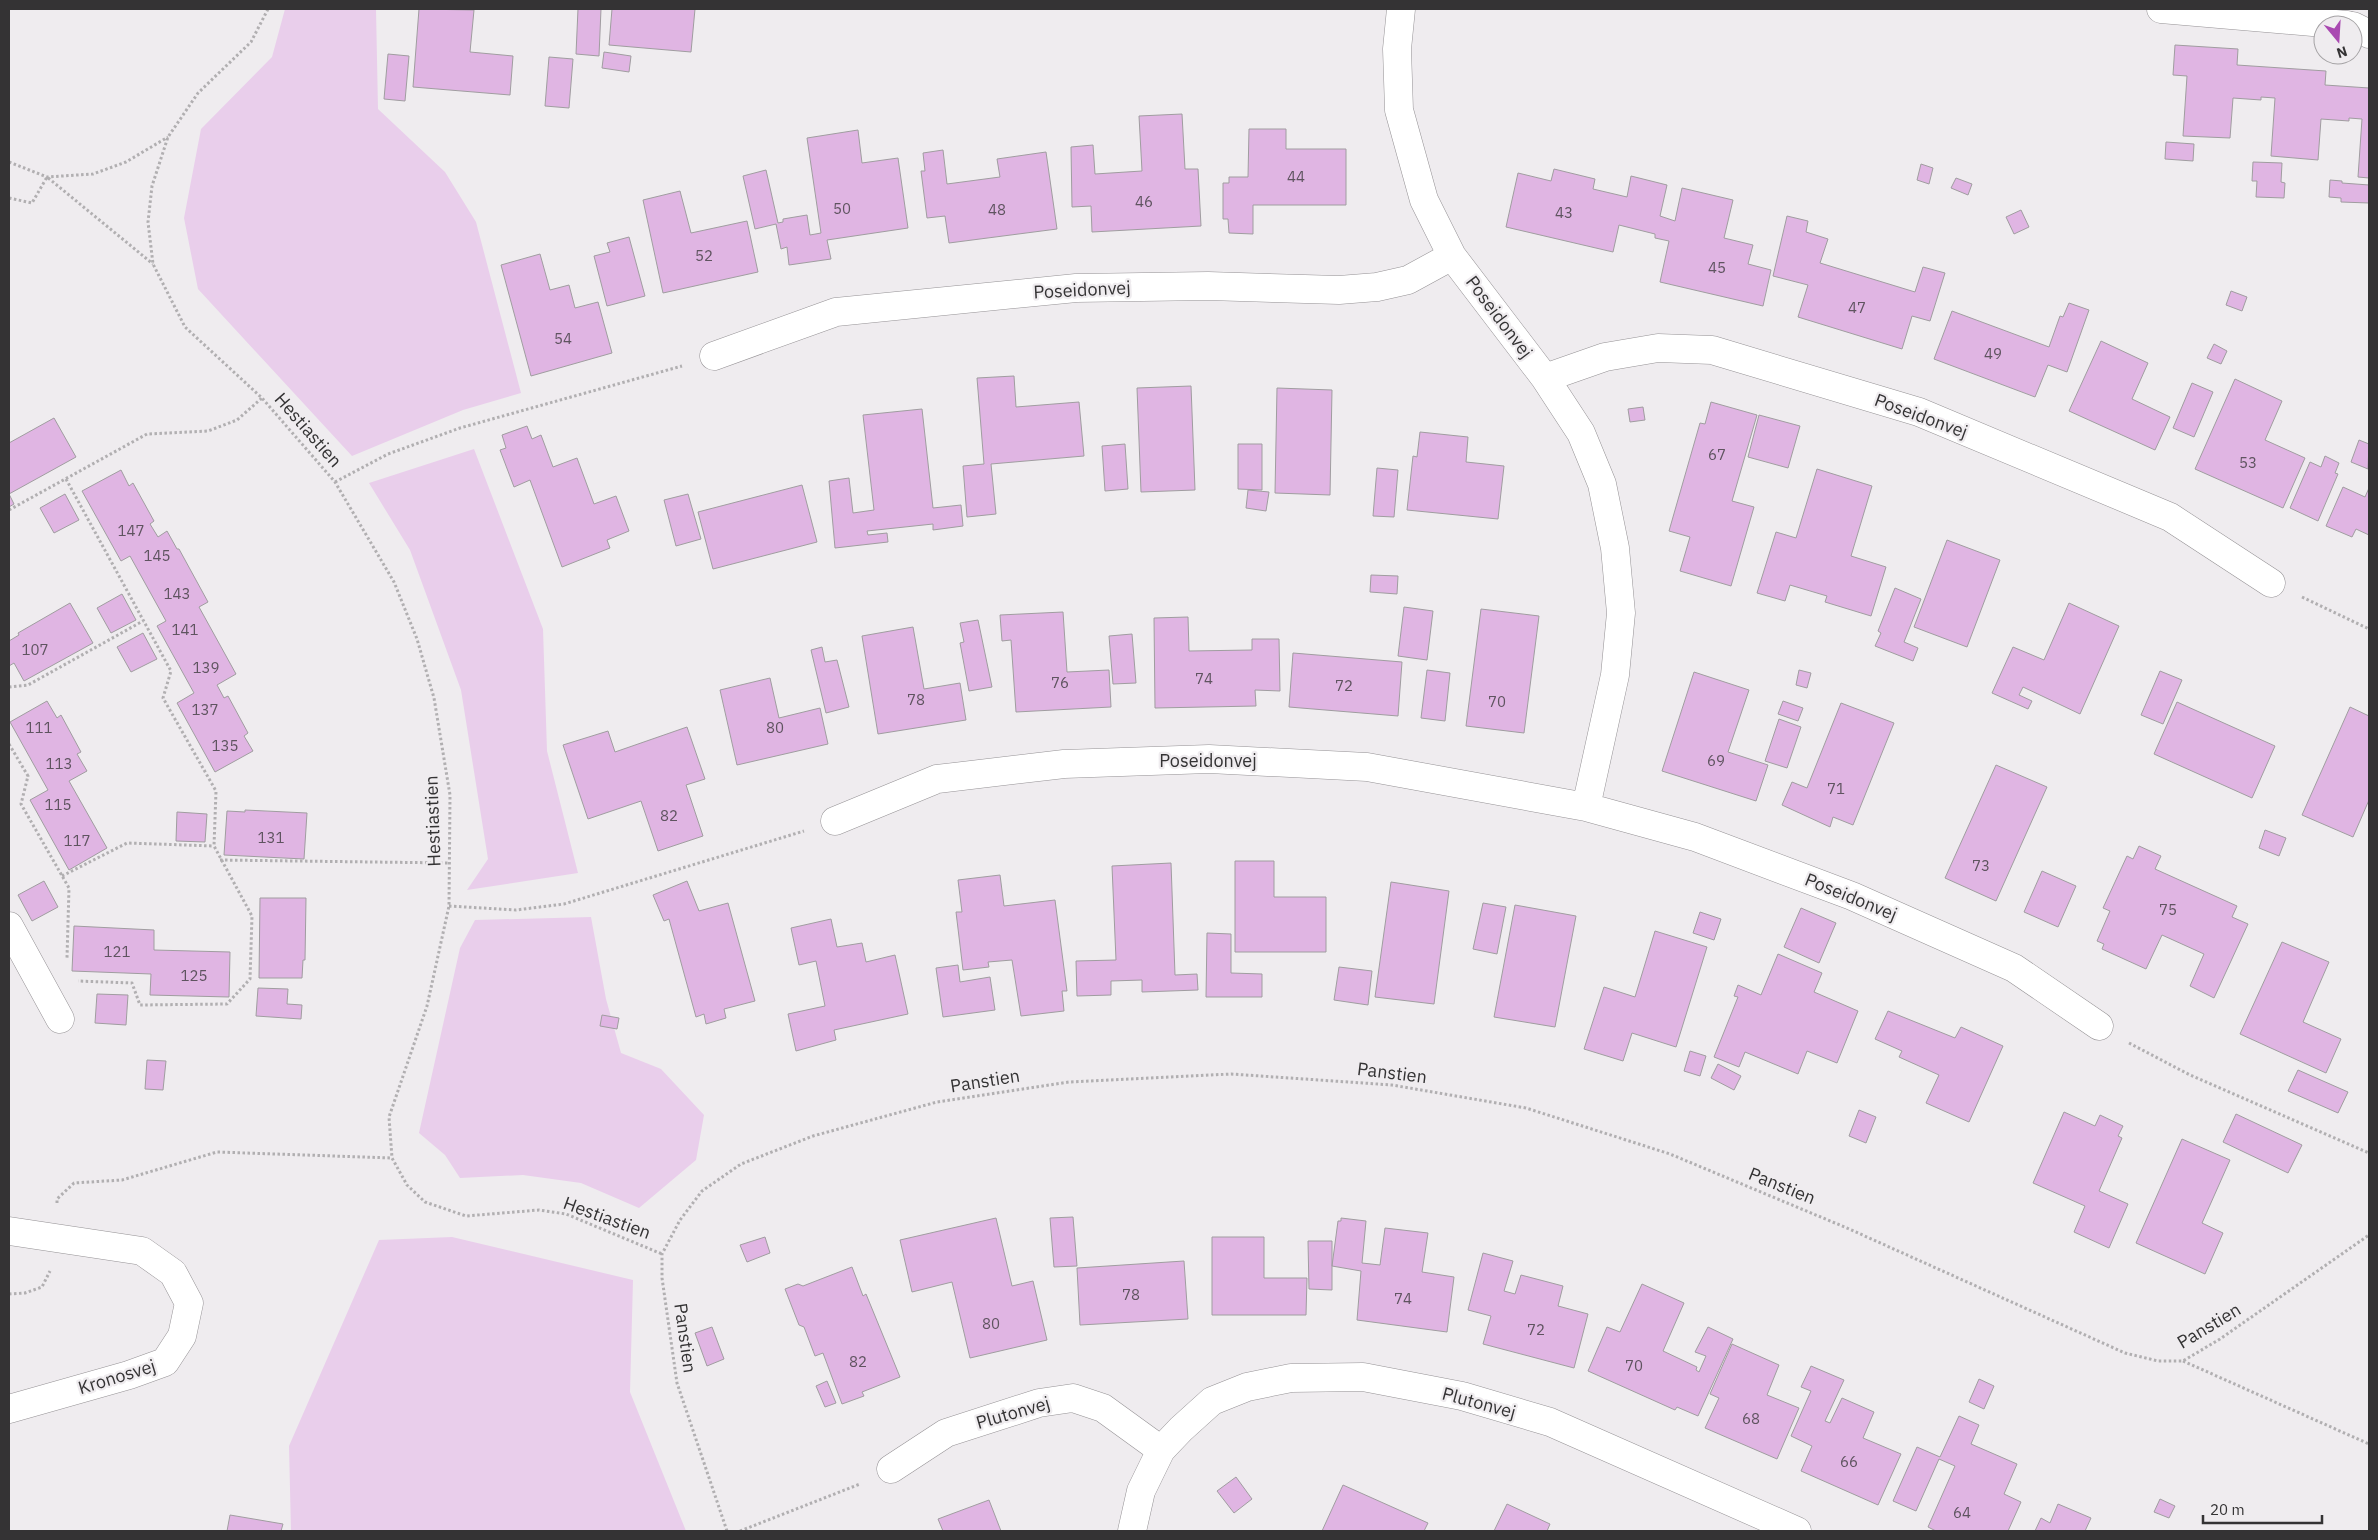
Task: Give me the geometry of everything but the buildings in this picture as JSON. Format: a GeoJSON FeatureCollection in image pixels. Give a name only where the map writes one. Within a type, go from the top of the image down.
{"type":"FeatureCollection","features":[{"type":"Feature","properties":{"kind":"street","name":"Poseidonvej"},"geometry":{"type":"LineString","coordinates":[[1401,9],[1397,49],[1399,110],[1424,200],[1452,256],[1545,378],[1581,433],[1602,484],[1615,548],[1621,614],[1615,675],[1586,807]]}},
{"type":"Feature","properties":{"kind":"street"},"geometry":{"type":"LineString","coordinates":[[2161,9],[2296,14],[2313,18]]}},
{"type":"Feature","properties":{"kind":"street","name":"Poseidonvej"},"geometry":{"type":"LineString","coordinates":[[714,356],[836,312],[1076,288],[1208,286],[1339,290],[1377,288],[1408,280],[1452,256]]}},
{"type":"Feature","properties":{"kind":"street","name":"Poseidonvej"},"geometry":{"type":"LineString","coordinates":[[1545,378],[1605,357],[1658,348],[1712,350],[1919,412],[2170,517],[2271,583]]}},
{"type":"Feature","properties":{"kind":"street","name":"Poseidonvej"},"geometry":{"type":"LineString","coordinates":[[835,821],[937,779],[1064,764],[1209,759],[1366,767],[1586,807],[1695,837],[1852,896],[2014,968],[2099,1026]]}},
{"type":"Feature","properties":{"kind":"street"},"geometry":{"type":"LineString","coordinates":[[9,926],[56,986],[60,1019]]}},
{"type":"Feature","properties":{"kind":"street","name":"Kronosvej"},"geometry":{"type":"LineString","coordinates":[[9,1231],[142,1251],[173,1273],[189,1303],[182,1336],[165,1362],[129,1375],[9,1409]]}},
{"type":"Feature","properties":{"kind":"street","name":"Plutonvej"},"geometry":{"type":"LineString","coordinates":[[1132,1531],[1141,1491],[1161,1450],[1212,1401],[1247,1387],[1291,1378],[1363,1377],[1462,1396],[1550,1422],[1797,1531]]}},
{"type":"Feature","properties":{"kind":"street","name":"Plutonvej"},"geometry":{"type":"LineString","coordinates":[[892,1469],[946,1433],[1039,1402],[1073,1398],[1103,1408],[1161,1450]]}},
{"type":"Feature","properties":{"kind":"path","name":"Hestiastien"},"geometry":{"type":"LineString","coordinates":[[268,9],[251,42],[198,93],[168,137],[152,186],[148,222],[153,264],[185,327],[262,398],[335,482],[394,582],[416,639],[434,698],[450,795],[448,906],[427,1006],[389,1117],[392,1158],[406,1185],[425,1202],[466,1216],[539,1210],[566,1214],[662,1254]]}},
{"type":"Feature","properties":{"kind":"path","name":"Hestiastien"},"geometry":{"type":"LineString","coordinates":[[47,177],[93,174],[126,162],[168,137]]}},
{"type":"Feature","properties":{"kind":"path","name":"Hestiastien"},"geometry":{"type":"LineString","coordinates":[[9,162],[47,177],[153,264]]}},
{"type":"Feature","properties":{"kind":"path"},"geometry":{"type":"LineString","coordinates":[[9,198],[32,203],[47,177]]}},
{"type":"Feature","properties":{"kind":"path"},"geometry":{"type":"LineString","coordinates":[[335,482],[388,454],[460,428],[714,356]]}},
{"type":"Feature","properties":{"kind":"path"},"geometry":{"type":"LineString","coordinates":[[9,510],[148,434],[208,431],[237,420],[262,398]]}},
{"type":"Feature","properties":{"kind":"path"},"geometry":{"type":"LineString","coordinates":[[9,744],[28,776],[21,804],[69,888],[56,986],[132,983],[140,1005],[226,1004],[250,980],[252,916],[214,846],[216,791],[163,698],[171,671],[66,479]]}},
{"type":"Feature","properties":{"kind":"path"},"geometry":{"type":"LineString","coordinates":[[2271,583],[2369,629]]}},
{"type":"Feature","properties":{"kind":"path"},"geometry":{"type":"LineString","coordinates":[[9,687],[28,685],[144,621]]}},
{"type":"Feature","properties":{"kind":"path"},"geometry":{"type":"LineString","coordinates":[[448,906],[516,910],[564,904],[613,891],[835,821]]}},
{"type":"Feature","properties":{"kind":"path"},"geometry":{"type":"LineString","coordinates":[[62,876],[127,843],[214,846]]}},
{"type":"Feature","properties":{"kind":"path"},"geometry":{"type":"LineString","coordinates":[[220,860],[449,863]]}},
{"type":"Feature","properties":{"kind":"path"},"geometry":{"type":"LineString","coordinates":[[2099,1026],[2190,1075],[2369,1153]]}},
{"type":"Feature","properties":{"kind":"path","name":"Panstien"},"geometry":{"type":"LineString","coordinates":[[727,1531],[677,1383],[662,1278],[662,1254],[680,1220],[702,1191],[741,1164],[813,1136],[937,1102],[1069,1082],[1221,1074],[1392,1084],[1526,1108],[1670,1154],[1848,1228],[2125,1353],[2158,1361],[2183,1361],[2220,1339],[2369,1235]]}},
{"type":"Feature","properties":{"kind":"path"},"geometry":{"type":"LineString","coordinates":[[9,1294],[25,1293],[42,1287],[50,1270],[57,1199],[74,1183],[122,1180],[217,1152],[392,1158]]}},
{"type":"Feature","properties":{"kind":"path"},"geometry":{"type":"LineString","coordinates":[[2183,1361],[2369,1444]]}},
{"type":"Feature","properties":{"kind":"path"},"geometry":{"type":"LineString","coordinates":[[740,1531],[751,1529],[838,1494]]}},
{"type":"Feature","properties":{"kind":"shaded area"},"geometry":{"type":"Polygon","coordinates":[[[285,9],[376,9],[378,109],[445,172],[476,222],[521,393],[463,410],[352,456],[198,289],[184,218],[201,129],[272,57],[285,9]]]}},
{"type":"Feature","properties":{"kind":"shaded area"},"geometry":{"type":"Polygon","coordinates":[[[474,449],[543,629],[547,751],[578,873],[467,890],[488,859],[461,690],[410,550],[369,483],[474,449]]]}},
{"type":"Feature","properties":{"kind":"shaded area"},"geometry":{"type":"Polygon","coordinates":[[[591,917],[606,999],[621,1053],[661,1069],[704,1115],[696,1160],[639,1208],[581,1183],[523,1175],[460,1178],[445,1155],[419,1133],[460,948],[475,920],[591,917]]]}},
{"type":"Feature","properties":{"kind":"shaded area"},"geometry":{"type":"Polygon","coordinates":[[[452,1237],[633,1280],[630,1392],[686,1531],[291,1531],[289,1446],[379,1240],[452,1237]]]}}]}
